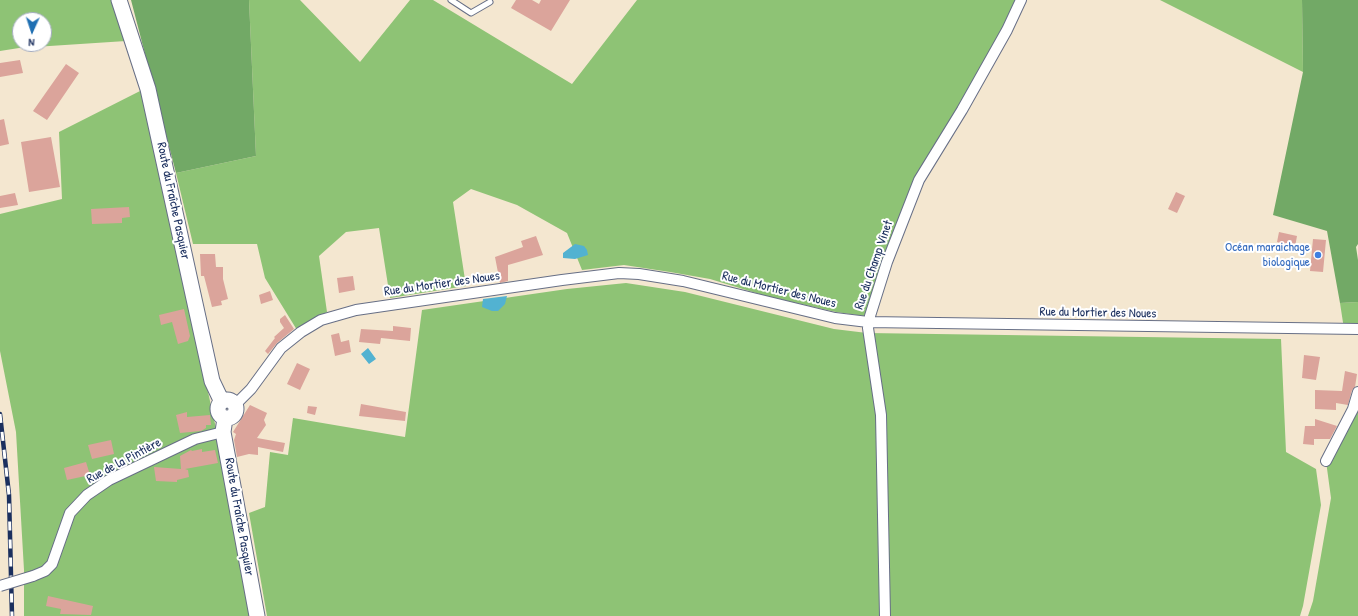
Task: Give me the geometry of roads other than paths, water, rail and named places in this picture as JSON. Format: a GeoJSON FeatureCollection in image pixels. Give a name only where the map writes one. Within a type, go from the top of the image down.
{"type":"FeatureCollection","features":[{"type":"Feature","properties":{"kind":"main road","name":"Route du Fraîche Pasquier"},"geometry":{"type":"LineString","coordinates":[[119,0],[148,89],[212,381],[228,404],[219,405],[219,413],[224,425],[257,616]]}},
{"type":"Feature","properties":{"kind":"street","name":"Rue du Champ Vinet"},"geometry":{"type":"LineString","coordinates":[[885,616],[881,415],[868,322],[887,262],[919,180],[966,104],[1007,30],[1021,0]]}},
{"type":"Feature","properties":{"kind":"street","name":"Rue du Mortier des Noues"},"geometry":{"type":"LineString","coordinates":[[228,404],[251,389],[281,348],[301,332],[321,320],[356,310],[619,273],[639,274],[682,281],[835,318],[868,322],[1358,329]]}},
{"type":"Feature","properties":{"kind":"street"},"geometry":{"type":"LineString","coordinates":[[1326,461],[1353,409],[1358,392]]}},
{"type":"Feature","properties":{"kind":"street","name":"Rue de la Pintière"},"geometry":{"type":"LineString","coordinates":[[0,586],[45,571],[52,564],[70,513],[87,495],[110,480],[224,425]]}},
{"type":"Feature","properties":{"kind":"lane"},"geometry":{"type":"LineString","coordinates":[[450,0],[471,13],[490,2]]}},
{"type":"Feature","properties":{"kind":"water"},"geometry":{"type":"Polygon","coordinates":[[[575,244],[584,246],[588,255],[575,259],[563,258],[563,253],[575,244]]]}},
{"type":"Feature","properties":{"kind":"water"},"geometry":{"type":"Polygon","coordinates":[[[507,296],[505,304],[498,311],[492,311],[482,307],[483,299],[507,296]]]}},
{"type":"Feature","properties":{"kind":"water"},"geometry":{"type":"Polygon","coordinates":[[[368,348],[376,359],[369,364],[361,354],[368,348]]]}},
{"type":"Feature","properties":{"kind":"railway"},"geometry":{"type":"LineString","coordinates":[[0,414],[9,495],[12,616]]}},
{"type":"Feature","properties":{"kind":"place","name":"Océan maraichage biologique"},"geometry":{"type":"Point","coordinates":[1318,255]}}]}
